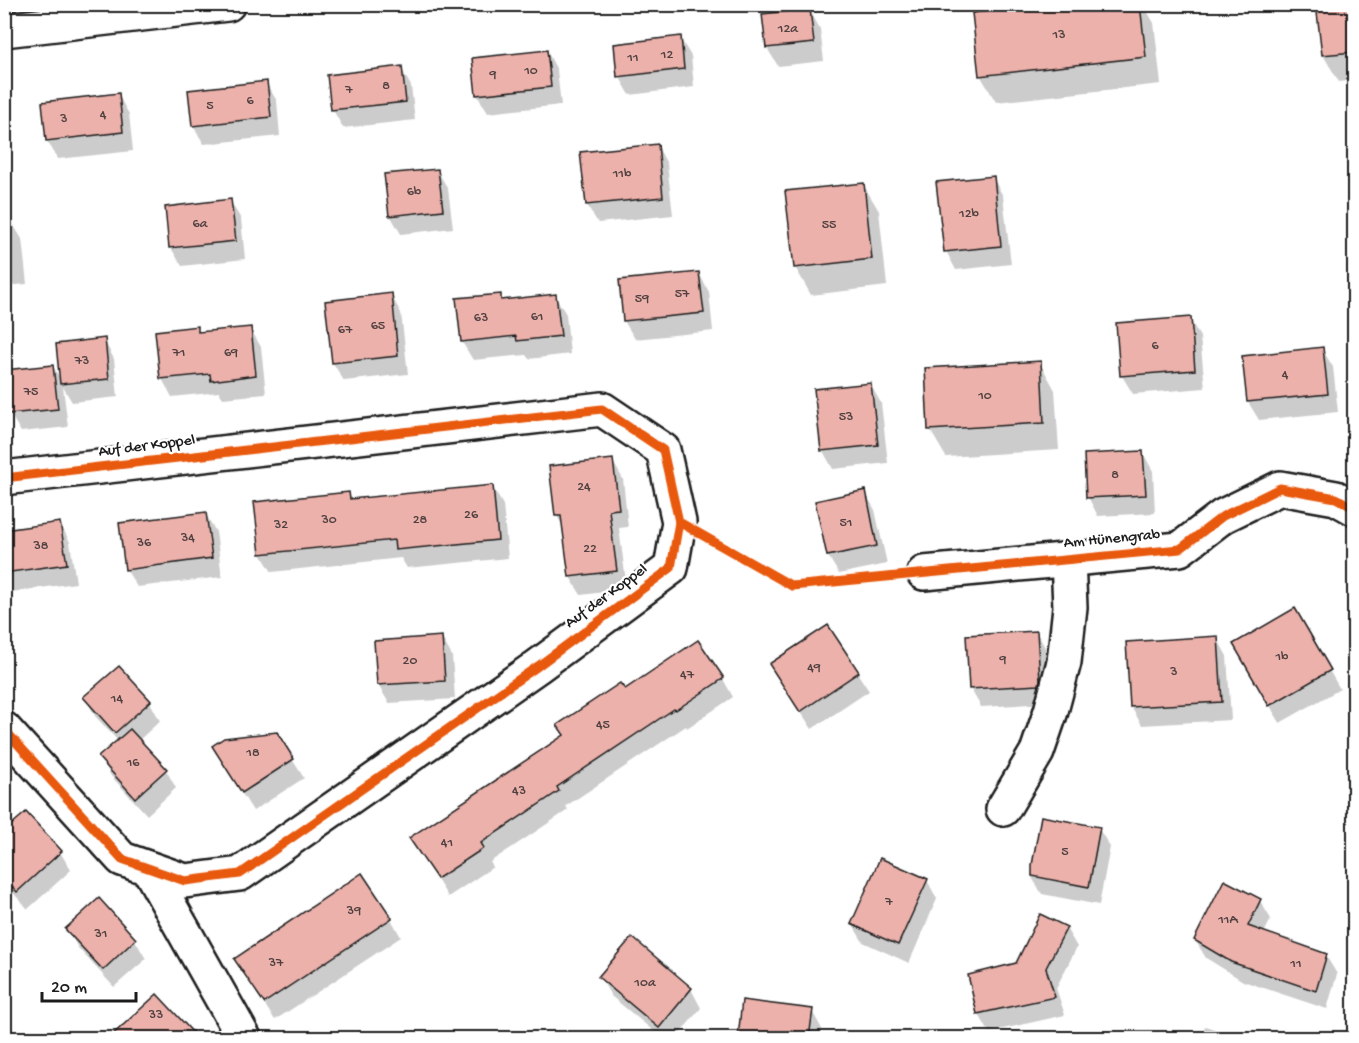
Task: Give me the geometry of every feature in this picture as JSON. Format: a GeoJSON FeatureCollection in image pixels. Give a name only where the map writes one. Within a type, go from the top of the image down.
{"type":"FeatureCollection","features":[{"type":"Feature","properties":{"kind":"street"},"geometry":{"type":"LineString","coordinates":[[4,30],[228,4]]}},
{"type":"Feature","properties":{"kind":"street","name":"Auf der Koppel"},"geometry":{"type":"LineString","coordinates":[[4,478],[602,409],[663,450],[680,522],[671,568],[538,666],[240,874],[185,880],[122,859],[4,729]]}},
{"type":"Feature","properties":{"kind":"street","name":"Am Hünengrab"},"geometry":{"type":"LineString","coordinates":[[924,573],[1180,549],[1223,516],[1280,488],[1336,498],[1354,508]]}},
{"type":"Feature","properties":{"kind":"street"},"geometry":{"type":"LineString","coordinates":[[1003,809],[1037,752],[1064,662],[1070,607],[1068,559]]}},
{"type":"Feature","properties":{"kind":"street"},"geometry":{"type":"LineString","coordinates":[[149,869],[244,1038]]}},
{"type":"Feature","properties":{"kind":"building"},"geometry":{"type":"Polygon","coordinates":[[[1050,4],[1140,4],[1146,57],[979,76],[972,13],[1050,4]]]}},
{"type":"Feature","properties":{"kind":"building"},"geometry":{"type":"Polygon","coordinates":[[[1316,4],[1354,4],[1354,52],[1322,55],[1316,4]]]}},
{"type":"Feature","properties":{"kind":"building"},"geometry":{"type":"Polygon","coordinates":[[[810,9],[814,43],[766,48],[762,14],[810,9]]]}},
{"type":"Feature","properties":{"kind":"building"},"geometry":{"type":"Polygon","coordinates":[[[681,36],[684,69],[617,77],[614,44],[681,36]]]}},
{"type":"Feature","properties":{"kind":"building"},"geometry":{"type":"Polygon","coordinates":[[[547,50],[551,87],[476,95],[472,58],[547,50]]]}},
{"type":"Feature","properties":{"kind":"building"},"geometry":{"type":"Polygon","coordinates":[[[402,66],[406,102],[331,110],[327,75],[402,66]]]}},
{"type":"Feature","properties":{"kind":"building"},"geometry":{"type":"Polygon","coordinates":[[[267,81],[271,117],[192,126],[188,90],[267,81]]]}},
{"type":"Feature","properties":{"kind":"building"},"geometry":{"type":"Polygon","coordinates":[[[119,93],[123,132],[46,141],[42,102],[119,93]]]}},
{"type":"Feature","properties":{"kind":"building"},"geometry":{"type":"Polygon","coordinates":[[[658,144],[663,197],[586,205],[580,152],[658,144]]]}},
{"type":"Feature","properties":{"kind":"building"},"geometry":{"type":"Polygon","coordinates":[[[438,169],[443,210],[389,216],[384,174],[438,169]]]}},
{"type":"Feature","properties":{"kind":"building"},"geometry":{"type":"Polygon","coordinates":[[[994,176],[1001,246],[944,252],[936,182],[994,176]]]}},
{"type":"Feature","properties":{"kind":"building"},"geometry":{"type":"Polygon","coordinates":[[[864,183],[872,259],[794,268],[785,191],[864,183]]]}},
{"type":"Feature","properties":{"kind":"building"},"geometry":{"type":"Polygon","coordinates":[[[231,199],[236,241],[169,248],[165,207],[231,199]]]}},
{"type":"Feature","properties":{"kind":"building"},"geometry":{"type":"Polygon","coordinates":[[[699,272],[704,313],[623,321],[619,280],[699,272]]]}},
{"type":"Feature","properties":{"kind":"building"},"geometry":{"type":"Polygon","coordinates":[[[392,293],[398,356],[332,363],[325,301],[392,293]]]}},
{"type":"Feature","properties":{"kind":"building"},"geometry":{"type":"Polygon","coordinates":[[[501,294],[501,300],[556,294],[561,336],[517,341],[516,336],[461,342],[456,298],[501,294]]]}},
{"type":"Feature","properties":{"kind":"building"},"geometry":{"type":"Polygon","coordinates":[[[1191,317],[1195,370],[1120,376],[1116,323],[1191,317]]]}},
{"type":"Feature","properties":{"kind":"building"},"geometry":{"type":"Polygon","coordinates":[[[198,326],[198,332],[251,327],[256,375],[211,381],[210,374],[160,379],[155,331],[198,326]]]}},
{"type":"Feature","properties":{"kind":"building"},"geometry":{"type":"Polygon","coordinates":[[[105,338],[109,379],[60,384],[56,344],[105,338]]]}},
{"type":"Feature","properties":{"kind":"building"},"geometry":{"type":"Polygon","coordinates":[[[1323,347],[1328,394],[1247,402],[1242,356],[1323,347]]]}},
{"type":"Feature","properties":{"kind":"building"},"geometry":{"type":"Polygon","coordinates":[[[1041,361],[1044,423],[928,430],[925,368],[1041,361]]]}},
{"type":"Feature","properties":{"kind":"building"},"geometry":{"type":"Polygon","coordinates":[[[53,365],[58,409],[9,414],[4,370],[53,365]]]}},
{"type":"Feature","properties":{"kind":"building"},"geometry":{"type":"Polygon","coordinates":[[[871,383],[878,445],[821,451],[814,389],[871,383]]]}},
{"type":"Feature","properties":{"kind":"building"},"geometry":{"type":"Polygon","coordinates":[[[1143,451],[1146,495],[1086,498],[1084,454],[1143,451]]]}},
{"type":"Feature","properties":{"kind":"building"},"geometry":{"type":"Polygon","coordinates":[[[613,459],[619,509],[609,510],[617,571],[569,577],[561,516],[555,516],[549,466],[613,459]]]}},
{"type":"Feature","properties":{"kind":"building"},"geometry":{"type":"Polygon","coordinates":[[[493,485],[498,540],[395,550],[394,540],[260,554],[254,502],[349,492],[350,499],[493,485]]]}},
{"type":"Feature","properties":{"kind":"building"},"geometry":{"type":"Polygon","coordinates":[[[866,490],[877,546],[827,556],[815,501],[866,490]]]}},
{"type":"Feature","properties":{"kind":"building"},"geometry":{"type":"Polygon","coordinates":[[[206,512],[212,558],[125,570],[119,523],[206,512]]]}},
{"type":"Feature","properties":{"kind":"building"},"geometry":{"type":"Polygon","coordinates":[[[60,522],[67,564],[4,573],[4,530],[60,522]]]}},
{"type":"Feature","properties":{"kind":"building"},"geometry":{"type":"Polygon","coordinates":[[[1295,608],[1331,670],[1269,706],[1233,644],[1295,608]]]}},
{"type":"Feature","properties":{"kind":"building"},"geometry":{"type":"Polygon","coordinates":[[[828,625],[859,672],[800,712],[769,664],[828,625]]]}},
{"type":"Feature","properties":{"kind":"building"},"geometry":{"type":"Polygon","coordinates":[[[1037,631],[1039,685],[969,689],[966,635],[1037,631]]]}},
{"type":"Feature","properties":{"kind":"building"},"geometry":{"type":"Polygon","coordinates":[[[442,636],[445,681],[377,685],[374,641],[442,636]]]}},
{"type":"Feature","properties":{"kind":"building"},"geometry":{"type":"Polygon","coordinates":[[[1218,636],[1222,702],[1130,707],[1126,642],[1218,636]]]}},
{"type":"Feature","properties":{"kind":"building"},"geometry":{"type":"Polygon","coordinates":[[[698,640],[724,678],[557,787],[559,791],[481,843],[484,848],[437,879],[409,838],[564,735],[557,725],[620,683],[625,689],[698,640]]]}},
{"type":"Feature","properties":{"kind":"building"},"geometry":{"type":"Polygon","coordinates":[[[119,666],[151,701],[115,733],[83,697],[119,666]]]}},
{"type":"Feature","properties":{"kind":"building"},"geometry":{"type":"Polygon","coordinates":[[[130,729],[167,769],[135,798],[98,757],[130,729]]]}},
{"type":"Feature","properties":{"kind":"building"},"geometry":{"type":"Polygon","coordinates":[[[277,732],[294,759],[242,793],[212,746],[224,738],[277,732]]]}},
{"type":"Feature","properties":{"kind":"building"},"geometry":{"type":"Polygon","coordinates":[[[26,812],[62,851],[17,892],[4,878],[4,831],[26,812]]]}},
{"type":"Feature","properties":{"kind":"building"},"geometry":{"type":"Polygon","coordinates":[[[1041,816],[1100,827],[1089,887],[1032,876],[1041,816]]]}},
{"type":"Feature","properties":{"kind":"building"},"geometry":{"type":"Polygon","coordinates":[[[880,858],[928,879],[898,945],[851,924],[880,858]]]}},
{"type":"Feature","properties":{"kind":"building"},"geometry":{"type":"Polygon","coordinates":[[[362,873],[392,918],[264,1003],[234,959],[362,873]]]}},
{"type":"Feature","properties":{"kind":"building"},"geometry":{"type":"Polygon","coordinates":[[[1224,880],[1261,899],[1248,926],[1327,954],[1316,991],[1231,962],[1194,940],[1224,880]]]}},
{"type":"Feature","properties":{"kind":"building"},"geometry":{"type":"Polygon","coordinates":[[[99,898],[136,939],[103,970],[65,929],[99,898]]]}},
{"type":"Feature","properties":{"kind":"building"},"geometry":{"type":"Polygon","coordinates":[[[1040,914],[1067,927],[1046,968],[1055,997],[977,1014],[968,975],[1016,963],[1040,914]]]}},
{"type":"Feature","properties":{"kind":"building"},"geometry":{"type":"Polygon","coordinates":[[[632,937],[692,988],[659,1028],[598,977],[632,937]]]}},
{"type":"Feature","properties":{"kind":"building"},"geometry":{"type":"Polygon","coordinates":[[[157,994],[198,1038],[109,1038],[157,994]]]}},
{"type":"Feature","properties":{"kind":"building"},"geometry":{"type":"Polygon","coordinates":[[[742,1000],[813,1009],[809,1038],[738,1038],[742,1000]]]}},
{"type":"Feature","properties":{"kind":"cycle path"},"geometry":{"type":"LineString","coordinates":[[4,478],[602,409],[663,450],[679,522],[671,568],[538,666],[240,874],[185,881],[122,859],[4,729]]}},
{"type":"Feature","properties":{"kind":"cycle path"},"geometry":{"type":"LineString","coordinates":[[679,522],[792,586],[1180,549],[1223,516],[1280,488],[1336,498],[1354,508]]}}]}
